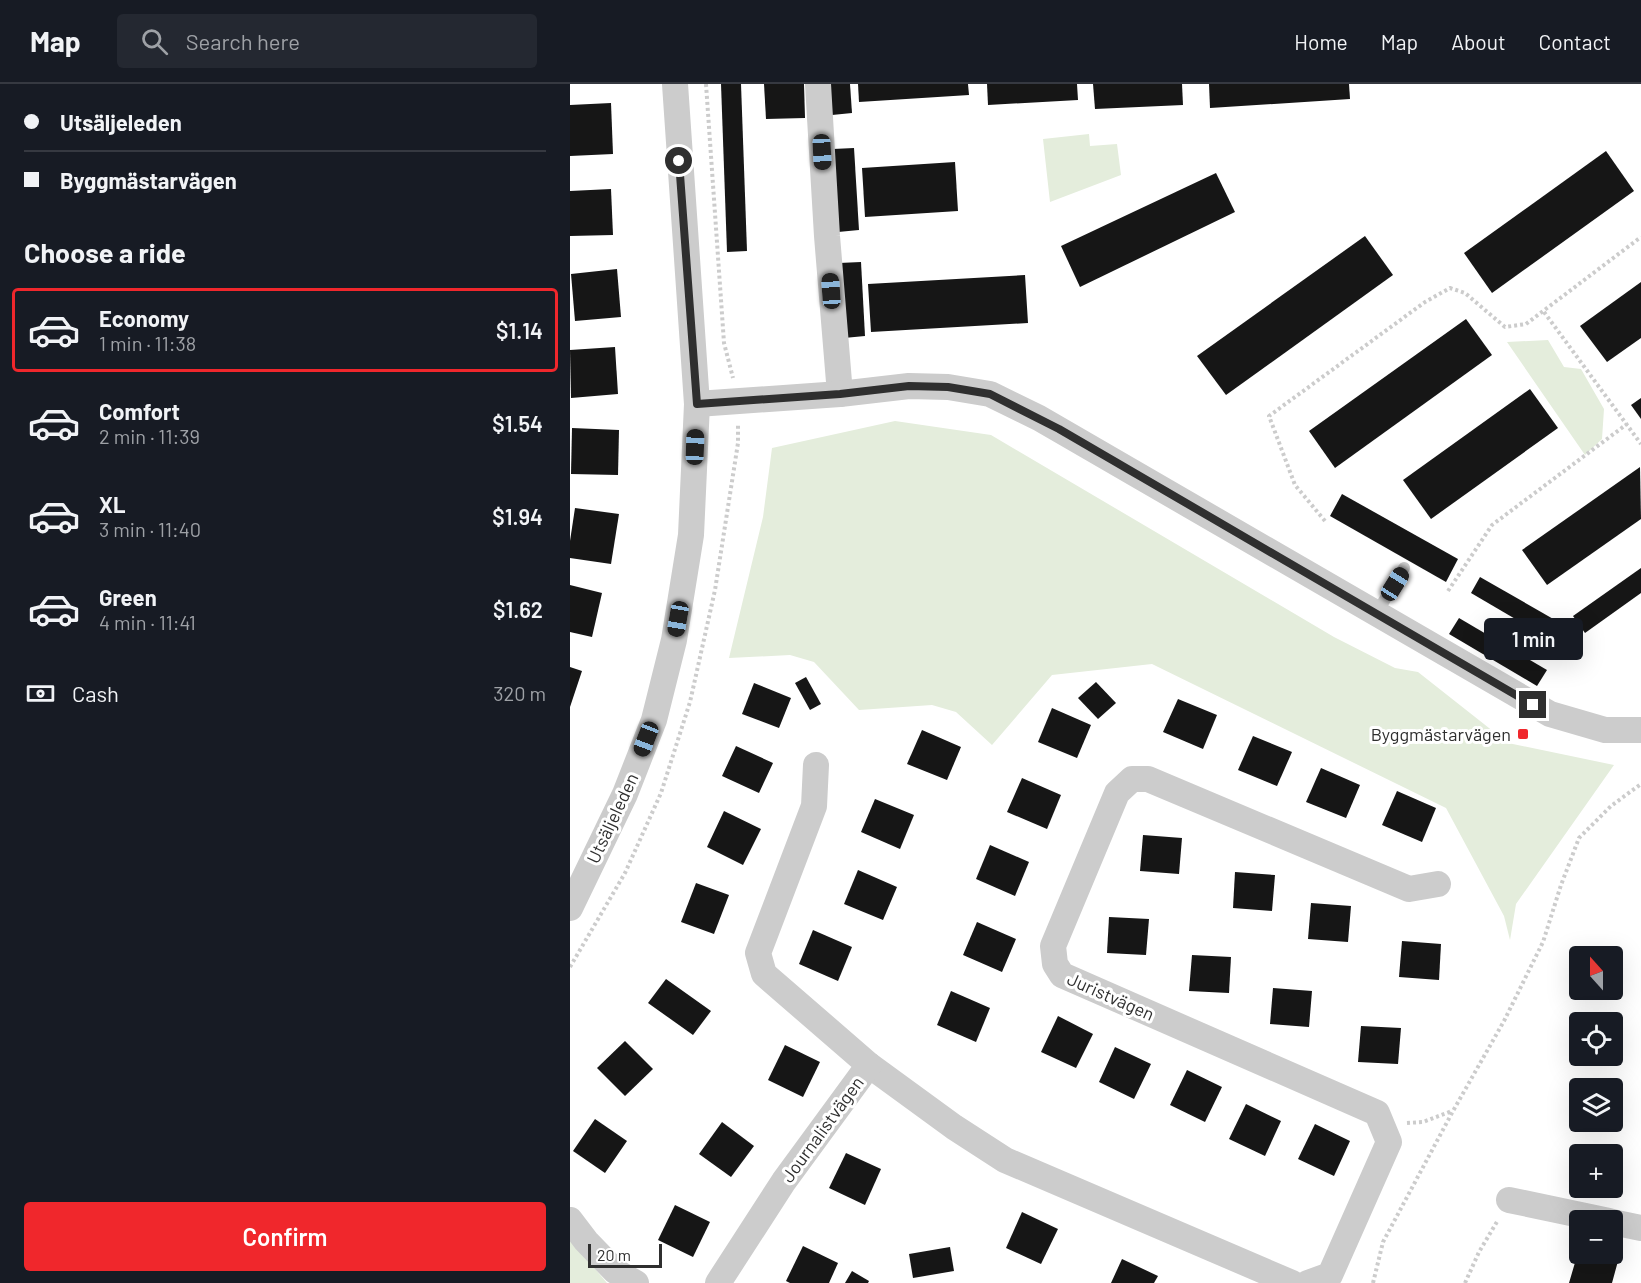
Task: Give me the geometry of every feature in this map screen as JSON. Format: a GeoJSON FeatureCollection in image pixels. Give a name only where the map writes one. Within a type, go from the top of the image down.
{"type":"FeatureCollection","features":[{"type":"Feature","properties":{"kind":"street","name":"Utsäljeleden"},"geometry":{"type":"LineString","coordinates":[[570,908],[625,794],[654,720],[674,640],[692,535],[697,404],[675,84]]}},
{"type":"Feature","properties":{"kind":"street"},"geometry":{"type":"LineString","coordinates":[[818,84],[840,394]]}},
{"type":"Feature","properties":{"kind":"street"},"geometry":{"type":"LineString","coordinates":[[697,404],[840,394],[909,386],[948,387],[990,394],[1049,423],[1550,714],[1605,730],[1641,730]]}},
{"type":"Feature","properties":{"kind":"street","name":"Journalistvägen"},"geometry":{"type":"LineString","coordinates":[[718,1283],[784,1181],[869,1065],[764,974],[758,953],[814,806],[816,765]]}},
{"type":"Feature","properties":{"kind":"street","name":"Juristvägen"},"geometry":{"type":"LineString","coordinates":[[1382,1125],[1377,1113],[1062,975],[1055,964],[1053,945],[1117,793],[1132,779],[1148,779],[1409,889],[1438,884]]}},
{"type":"Feature","properties":{"kind":"street"},"geometry":{"type":"LineString","coordinates":[[869,1065],[954,1127],[1005,1160],[1292,1283]]}},
{"type":"Feature","properties":{"kind":"street"},"geometry":{"type":"LineString","coordinates":[[1308,1283],[1330,1275],[1389,1142],[1382,1125]]}},
{"type":"Feature","properties":{"kind":"street"},"geometry":{"type":"LineString","coordinates":[[1509,1200],[1569,1212]]}},
{"type":"Feature","properties":{"kind":"street"},"geometry":{"type":"LineString","coordinates":[[570,1220],[585,1240],[615,1271],[636,1283]]}},
{"type":"Feature","properties":{"kind":"street"},"geometry":{"type":"LineString","coordinates":[[1623,1224],[1641,1228]]}},
{"type":"Feature","properties":{"kind":"lane"},"geometry":{"type":"LineString","coordinates":[[1376,614],[1404,568]]}},
{"type":"Feature","properties":{"kind":"path"},"geometry":{"type":"LineString","coordinates":[[1325,521],[1295,485],[1269,416],[1425,302],[1450,288],[1465,293],[1505,327],[1526,324],[1641,237]]}},
{"type":"Feature","properties":{"kind":"path"},"geometry":{"type":"LineString","coordinates":[[1544,312],[1641,444]]}},
{"type":"Feature","properties":{"kind":"path"},"geometry":{"type":"LineString","coordinates":[[1448,591],[1492,525],[1627,424]]}},
{"type":"Feature","properties":{"kind":"path"},"geometry":{"type":"LineString","coordinates":[[1373,1283],[1383,1242],[1504,1021],[1543,942],[1579,838],[1611,806],[1641,784]]}},
{"type":"Feature","properties":{"kind":"path"},"geometry":{"type":"LineString","coordinates":[[1382,1125],[1424,1122],[1453,1111]]}},
{"type":"Feature","properties":{"kind":"path"},"geometry":{"type":"LineString","coordinates":[[1465,1283],[1479,1252],[1509,1200]]}},
{"type":"Feature","properties":{"kind":"green space"},"geometry":{"type":"Polygon","coordinates":[[[1089,134],[1090,146],[1117,144],[1121,175],[1050,202],[1043,139],[1089,134]]]}},
{"type":"Feature","properties":{"kind":"green space"},"geometry":{"type":"Polygon","coordinates":[[[1548,340],[1564,367],[1581,369],[1604,409],[1602,439],[1585,455],[1507,342],[1548,340]]]}},
{"type":"Feature","properties":{"kind":"green space"},"geometry":{"type":"Polygon","coordinates":[[[895,421],[991,435],[1334,637],[1395,668],[1418,672],[1508,743],[1614,765],[1516,904],[1510,940],[1504,916],[1446,808],[1152,664],[1052,675],[992,745],[956,712],[932,705],[859,710],[814,662],[790,655],[729,658],[763,517],[772,448],[895,421]]]}},
{"type":"Feature","properties":{"kind":"green space"},"geometry":{"type":"Polygon","coordinates":[[[570,1239],[607,1283],[570,1283],[570,1239]]]}},
{"type":"Feature","properties":{"kind":"building"},"geometry":{"type":"Polygon","coordinates":[[[721,84],[741,84],[747,251],[727,252],[721,84]]]}},
{"type":"Feature","properties":{"kind":"building"},"geometry":{"type":"Polygon","coordinates":[[[764,84],[804,84],[805,118],[766,119],[764,84]]]}},
{"type":"Feature","properties":{"kind":"building"},"geometry":{"type":"Polygon","coordinates":[[[830,84],[850,84],[852,113],[832,115],[830,84]]]}},
{"type":"Feature","properties":{"kind":"building"},"geometry":{"type":"Polygon","coordinates":[[[858,84],[968,84],[969,95],[859,102],[858,84]]]}},
{"type":"Feature","properties":{"kind":"building"},"geometry":{"type":"Polygon","coordinates":[[[987,84],[1077,84],[1078,100],[988,105],[987,84]]]}},
{"type":"Feature","properties":{"kind":"building"},"geometry":{"type":"Polygon","coordinates":[[[1093,84],[1182,84],[1183,105],[1095,109],[1093,84]]]}},
{"type":"Feature","properties":{"kind":"building"},"geometry":{"type":"Polygon","coordinates":[[[1209,84],[1349,84],[1350,99],[1210,108],[1209,84]]]}},
{"type":"Feature","properties":{"kind":"building"},"geometry":{"type":"Polygon","coordinates":[[[611,103],[613,154],[570,156],[570,105],[611,103]]]}},
{"type":"Feature","properties":{"kind":"building"},"geometry":{"type":"Polygon","coordinates":[[[854,148],[859,230],[838,232],[833,149],[854,148]]]}},
{"type":"Feature","properties":{"kind":"building"},"geometry":{"type":"Polygon","coordinates":[[[1606,151],[1634,191],[1492,293],[1464,253],[1606,151]]]}},
{"type":"Feature","properties":{"kind":"building"},"geometry":{"type":"Polygon","coordinates":[[[955,162],[958,211],[865,217],[862,168],[955,162]]]}},
{"type":"Feature","properties":{"kind":"building"},"geometry":{"type":"Polygon","coordinates":[[[1216,173],[1235,212],[1080,287],[1061,246],[1216,173]]]}},
{"type":"Feature","properties":{"kind":"building"},"geometry":{"type":"Polygon","coordinates":[[[611,189],[613,235],[570,236],[570,191],[611,189]]]}},
{"type":"Feature","properties":{"kind":"building"},"geometry":{"type":"Polygon","coordinates":[[[1365,236],[1393,275],[1226,395],[1197,356],[1365,236]]]}},
{"type":"Feature","properties":{"kind":"building"},"geometry":{"type":"Polygon","coordinates":[[[861,262],[865,336],[844,338],[839,263],[861,262]]]}},
{"type":"Feature","properties":{"kind":"building"},"geometry":{"type":"Polygon","coordinates":[[[617,269],[621,317],[575,321],[571,274],[617,269]]]}},
{"type":"Feature","properties":{"kind":"building"},"geometry":{"type":"Polygon","coordinates":[[[1025,275],[1028,323],[871,332],[868,284],[1025,275]]]}},
{"type":"Feature","properties":{"kind":"building"},"geometry":{"type":"Polygon","coordinates":[[[1641,282],[1641,338],[1607,362],[1580,326],[1641,282]]]}},
{"type":"Feature","properties":{"kind":"building"},"geometry":{"type":"Polygon","coordinates":[[[1466,319],[1492,355],[1335,468],[1309,431],[1466,319]]]}},
{"type":"Feature","properties":{"kind":"building"},"geometry":{"type":"Polygon","coordinates":[[[615,347],[618,394],[571,398],[570,350],[615,347]]]}},
{"type":"Feature","properties":{"kind":"building"},"geometry":{"type":"Polygon","coordinates":[[[1530,389],[1558,428],[1431,519],[1403,480],[1530,389]]]}},
{"type":"Feature","properties":{"kind":"building"},"geometry":{"type":"Polygon","coordinates":[[[1641,398],[1641,419],[1631,405],[1641,398]]]}},
{"type":"Feature","properties":{"kind":"building"},"geometry":{"type":"Polygon","coordinates":[[[572,428],[619,430],[618,475],[571,474],[572,428]]]}},
{"type":"Feature","properties":{"kind":"building"},"geometry":{"type":"Polygon","coordinates":[[[1640,467],[1641,519],[1547,585],[1522,550],[1640,467]]]}},
{"type":"Feature","properties":{"kind":"building"},"geometry":{"type":"Polygon","coordinates":[[[1342,494],[1458,559],[1446,582],[1330,516],[1342,494]]]}},
{"type":"Feature","properties":{"kind":"building"},"geometry":{"type":"Polygon","coordinates":[[[575,508],[619,514],[611,564],[570,558],[575,508]]]}},
{"type":"Feature","properties":{"kind":"building"},"geometry":{"type":"Polygon","coordinates":[[[1641,568],[1641,593],[1585,633],[1573,616],[1641,568]]]}},
{"type":"Feature","properties":{"kind":"building"},"geometry":{"type":"Polygon","coordinates":[[[1480,577],[1562,624],[1553,641],[1471,593],[1480,577]]]}},
{"type":"Feature","properties":{"kind":"building"},"geometry":{"type":"Polygon","coordinates":[[[570,585],[602,593],[592,637],[570,632],[570,585]]]}},
{"type":"Feature","properties":{"kind":"building"},"geometry":{"type":"Polygon","coordinates":[[[1459,618],[1547,670],[1537,686],[1449,634],[1459,618]]]}},
{"type":"Feature","properties":{"kind":"building"},"geometry":{"type":"Polygon","coordinates":[[[570,667],[582,671],[570,707],[570,667]]]}},
{"type":"Feature","properties":{"kind":"building"},"geometry":{"type":"Polygon","coordinates":[[[806,677],[821,704],[810,710],[795,683],[806,677]]]}},
{"type":"Feature","properties":{"kind":"building"},"geometry":{"type":"Polygon","coordinates":[[[1096,682],[1116,703],[1098,719],[1078,698],[1096,682]]]}},
{"type":"Feature","properties":{"kind":"building"},"geometry":{"type":"Polygon","coordinates":[[[754,683],[791,698],[779,728],[742,714],[754,683]]]}},
{"type":"Feature","properties":{"kind":"building"},"geometry":{"type":"Polygon","coordinates":[[[1178,699],[1217,715],[1203,749],[1163,732],[1178,699]]]}},
{"type":"Feature","properties":{"kind":"building"},"geometry":{"type":"Polygon","coordinates":[[[1052,708],[1091,725],[1077,758],[1038,742],[1052,708]]]}},
{"type":"Feature","properties":{"kind":"building"},"geometry":{"type":"Polygon","coordinates":[[[922,730],[961,747],[947,780],[907,764],[922,730]]]}},
{"type":"Feature","properties":{"kind":"building"},"geometry":{"type":"Polygon","coordinates":[[[1253,736],[1292,752],[1277,786],[1238,770],[1253,736]]]}},
{"type":"Feature","properties":{"kind":"building"},"geometry":{"type":"Polygon","coordinates":[[[736,746],[773,763],[759,793],[722,776],[736,746]]]}},
{"type":"Feature","properties":{"kind":"building"},"geometry":{"type":"Polygon","coordinates":[[[1321,768],[1360,785],[1346,818],[1306,802],[1321,768]]]}},
{"type":"Feature","properties":{"kind":"building"},"geometry":{"type":"Polygon","coordinates":[[[1022,778],[1061,795],[1047,829],[1007,812],[1022,778]]]}},
{"type":"Feature","properties":{"kind":"building"},"geometry":{"type":"Polygon","coordinates":[[[1397,791],[1436,808],[1422,842],[1382,825],[1397,791]]]}},
{"type":"Feature","properties":{"kind":"building"},"geometry":{"type":"Polygon","coordinates":[[[875,799],[914,815],[900,849],[861,832],[875,799]]]}},
{"type":"Feature","properties":{"kind":"building"},"geometry":{"type":"Polygon","coordinates":[[[724,811],[761,829],[743,865],[707,847],[724,811]]]}},
{"type":"Feature","properties":{"kind":"building"},"geometry":{"type":"Polygon","coordinates":[[[1143,835],[1182,838],[1179,874],[1140,871],[1143,835]]]}},
{"type":"Feature","properties":{"kind":"building"},"geometry":{"type":"Polygon","coordinates":[[[990,845],[1029,862],[1015,896],[976,879],[990,845]]]}},
{"type":"Feature","properties":{"kind":"building"},"geometry":{"type":"Polygon","coordinates":[[[858,870],[897,887],[883,920],[844,904],[858,870]]]}},
{"type":"Feature","properties":{"kind":"building"},"geometry":{"type":"Polygon","coordinates":[[[1235,872],[1275,875],[1272,911],[1233,908],[1235,872]]]}},
{"type":"Feature","properties":{"kind":"building"},"geometry":{"type":"Polygon","coordinates":[[[696,883],[729,895],[714,934],[681,922],[696,883]]]}},
{"type":"Feature","properties":{"kind":"building"},"geometry":{"type":"Polygon","coordinates":[[[1311,903],[1351,906],[1348,942],[1308,939],[1311,903]]]}},
{"type":"Feature","properties":{"kind":"building"},"geometry":{"type":"Polygon","coordinates":[[[1109,917],[1149,919],[1146,955],[1107,953],[1109,917]]]}},
{"type":"Feature","properties":{"kind":"building"},"geometry":{"type":"Polygon","coordinates":[[[977,922],[1016,939],[1002,972],[963,955],[977,922]]]}},
{"type":"Feature","properties":{"kind":"building"},"geometry":{"type":"Polygon","coordinates":[[[813,930],[852,947],[838,981],[799,964],[813,930]]]}},
{"type":"Feature","properties":{"kind":"building"},"geometry":{"type":"Polygon","coordinates":[[[1402,941],[1441,944],[1439,980],[1399,977],[1402,941]]]}},
{"type":"Feature","properties":{"kind":"building"},"geometry":{"type":"Polygon","coordinates":[[[1192,955],[1231,957],[1229,993],[1189,991],[1192,955]]]}},
{"type":"Feature","properties":{"kind":"building"},"geometry":{"type":"Polygon","coordinates":[[[666,979],[711,1011],[693,1035],[648,1003],[666,979]]]}},
{"type":"Feature","properties":{"kind":"building"},"geometry":{"type":"Polygon","coordinates":[[[1273,988],[1312,991],[1309,1027],[1270,1024],[1273,988]]]}},
{"type":"Feature","properties":{"kind":"building"},"geometry":{"type":"Polygon","coordinates":[[[951,991],[990,1008],[976,1042],[937,1025],[951,991]]]}},
{"type":"Feature","properties":{"kind":"building"},"geometry":{"type":"Polygon","coordinates":[[[1058,1016],[1093,1034],[1076,1068],[1041,1052],[1058,1016]]]}},
{"type":"Feature","properties":{"kind":"building"},"geometry":{"type":"Polygon","coordinates":[[[1361,1026],[1401,1028],[1398,1064],[1358,1062],[1361,1026]]]}},
{"type":"Feature","properties":{"kind":"building"},"geometry":{"type":"Polygon","coordinates":[[[625,1041],[653,1069],[625,1096],[597,1068],[625,1041]]]}},
{"type":"Feature","properties":{"kind":"building"},"geometry":{"type":"Polygon","coordinates":[[[785,1045],[820,1062],[803,1097],[768,1080],[785,1045]]]}},
{"type":"Feature","properties":{"kind":"building"},"geometry":{"type":"Polygon","coordinates":[[[1115,1047],[1151,1064],[1134,1099],[1099,1082],[1115,1047]]]}},
{"type":"Feature","properties":{"kind":"building"},"geometry":{"type":"Polygon","coordinates":[[[1187,1070],[1222,1087],[1205,1122],[1170,1105],[1187,1070]]]}},
{"type":"Feature","properties":{"kind":"building"},"geometry":{"type":"Polygon","coordinates":[[[1246,1104],[1281,1121],[1265,1156],[1229,1139],[1246,1104]]]}},
{"type":"Feature","properties":{"kind":"building"},"geometry":{"type":"Polygon","coordinates":[[[595,1119],[627,1141],[605,1173],[573,1151],[595,1119]]]}},
{"type":"Feature","properties":{"kind":"building"},"geometry":{"type":"Polygon","coordinates":[[[722,1122],[754,1146],[731,1177],[699,1154],[722,1122]]]}},
{"type":"Feature","properties":{"kind":"building"},"geometry":{"type":"Polygon","coordinates":[[[1315,1124],[1350,1141],[1334,1176],[1298,1159],[1315,1124]]]}},
{"type":"Feature","properties":{"kind":"building"},"geometry":{"type":"Polygon","coordinates":[[[846,1153],[881,1169],[865,1205],[829,1188],[846,1153]]]}},
{"type":"Feature","properties":{"kind":"building"},"geometry":{"type":"Polygon","coordinates":[[[675,1205],[710,1222],[693,1257],[658,1240],[675,1205]]]}},
{"type":"Feature","properties":{"kind":"building"},"geometry":{"type":"Polygon","coordinates":[[[1022,1212],[1058,1229],[1041,1264],[1006,1248],[1022,1212]]]}},
{"type":"Feature","properties":{"kind":"building"},"geometry":{"type":"Polygon","coordinates":[[[803,1246],[838,1263],[829,1283],[790,1283],[786,1281],[803,1246]]]}},
{"type":"Feature","properties":{"kind":"building"},"geometry":{"type":"Polygon","coordinates":[[[950,1247],[954,1271],[913,1278],[909,1254],[950,1247]]]}},
{"type":"Feature","properties":{"kind":"building"},"geometry":{"type":"Polygon","coordinates":[[[1122,1259],[1158,1276],[1154,1283],[1111,1283],[1122,1259]]]}},
{"type":"Feature","properties":{"kind":"building"},"geometry":{"type":"Polygon","coordinates":[[[1575,1264],[1617,1264],[1612,1283],[1569,1283],[1575,1264]]]}},
{"type":"Feature","properties":{"kind":"building"},"geometry":{"type":"Polygon","coordinates":[[[852,1271],[869,1281],[868,1283],[845,1283],[852,1271]]]}},
{"type":"Feature","properties":{"kind":"place","name":"Byggmästarvägen"},"geometry":{"type":"Point","coordinates":[1523,734]}},
{"type":"Feature","properties":{"kind":"route"},"geometry":{"type":"LineString","coordinates":[[679,161],[697,404],[840,394],[909,386],[948,387],[990,394],[1059,429],[1533,705]]}}]}
